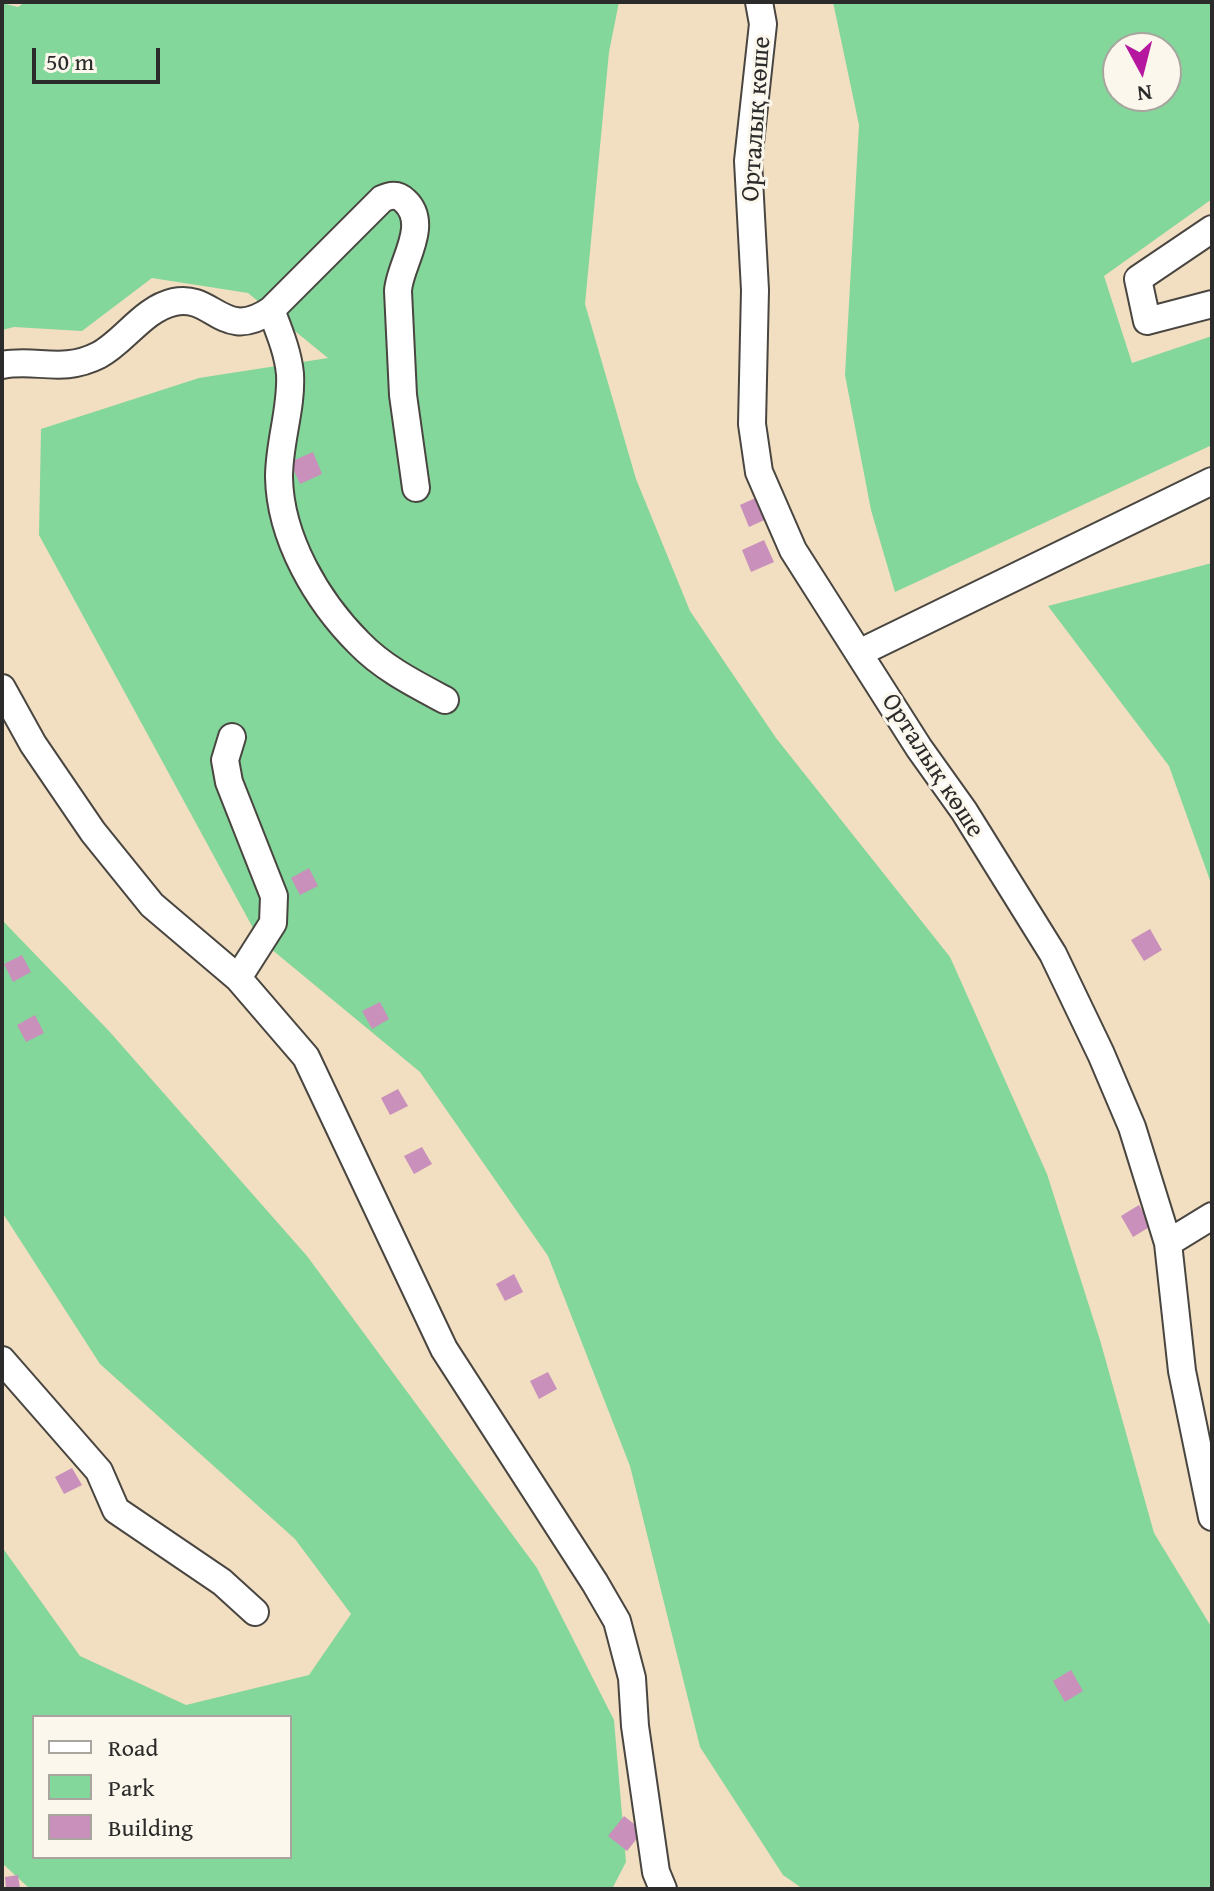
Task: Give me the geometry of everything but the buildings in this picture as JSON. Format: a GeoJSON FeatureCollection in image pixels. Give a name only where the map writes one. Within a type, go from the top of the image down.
{"type":"FeatureCollection","features":[{"type":"Feature","properties":{"kind":"street","name":"Орталық көше"},"geometry":{"type":"LineString","coordinates":[[759,2],[763,24],[748,161],[755,290],[752,424],[759,472],[793,550],[919,748],[964,811],[1053,954],[1101,1054],[1132,1127],[1168,1243],[1182,1371],[1212,1517]]}},
{"type":"Feature","properties":{"kind":"street"},"geometry":{"type":"LineString","coordinates":[[2,365],[57,367],[82,361],[108,349],[136,324],[175,302],[197,305],[229,319],[246,323],[255,321],[271,310],[389,195],[405,200],[412,212],[414,235],[409,257],[399,276],[398,306],[403,395],[416,488]]}},
{"type":"Feature","properties":{"kind":"street"},"geometry":{"type":"LineString","coordinates":[[1212,229],[1138,279],[1147,321],[1212,304]]}},
{"type":"Feature","properties":{"kind":"street"},"geometry":{"type":"LineString","coordinates":[[271,310],[289,363],[290,388],[279,480],[284,514],[294,545],[327,605],[360,644],[411,682],[445,700]]}},
{"type":"Feature","properties":{"kind":"street"},"geometry":{"type":"LineString","coordinates":[[859,653],[1212,481]]}},
{"type":"Feature","properties":{"kind":"street"},"geometry":{"type":"LineString","coordinates":[[2,688],[33,744],[93,832],[142,893],[238,978],[306,1057],[444,1349],[617,1621],[632,1678],[639,1755],[656,1872],[663,1889]]}},
{"type":"Feature","properties":{"kind":"street"},"geometry":{"type":"LineString","coordinates":[[232,737],[225,760],[229,782],[274,896],[273,923],[238,978]]}},
{"type":"Feature","properties":{"kind":"street"},"geometry":{"type":"LineString","coordinates":[[1168,1243],[1212,1216]]}},
{"type":"Feature","properties":{"kind":"street"},"geometry":{"type":"LineString","coordinates":[[2,1360],[99,1471],[116,1510],[222,1582],[255,1612]]}},
{"type":"Feature","properties":{"kind":"green space"},"geometry":{"type":"Polygon","coordinates":[[[25,2],[619,2],[609,52],[585,304],[636,479],[690,611],[776,738],[950,957],[1047,1174],[1100,1340],[1154,1533],[1212,1628],[1212,1889],[803,1889],[783,1875],[700,1747],[630,1466],[548,1256],[420,1072],[259,939],[39,535],[41,429],[199,378],[328,358],[248,293],[152,278],[82,331],[14,327],[2,330],[2,3],[18,7],[25,2]]]}},
{"type":"Feature","properties":{"kind":"green space"},"geometry":{"type":"Polygon","coordinates":[[[833,2],[1212,2],[1212,199],[1104,276],[1132,363],[1212,336],[1212,445],[895,592],[871,510],[845,375],[859,125],[833,2]]]}},
{"type":"Feature","properties":{"kind":"green space"},"geometry":{"type":"Polygon","coordinates":[[[1212,563],[1212,886],[1169,766],[1048,606],[1212,563]]]}},
{"type":"Feature","properties":{"kind":"green space"},"geometry":{"type":"Polygon","coordinates":[[[2,920],[109,1031],[307,1256],[537,1568],[614,1720],[626,1862],[612,1889],[30,1889],[2,1863],[2,1547],[80,1656],[186,1705],[309,1675],[351,1614],[295,1539],[100,1364],[2,1212],[2,920]]]}}]}
